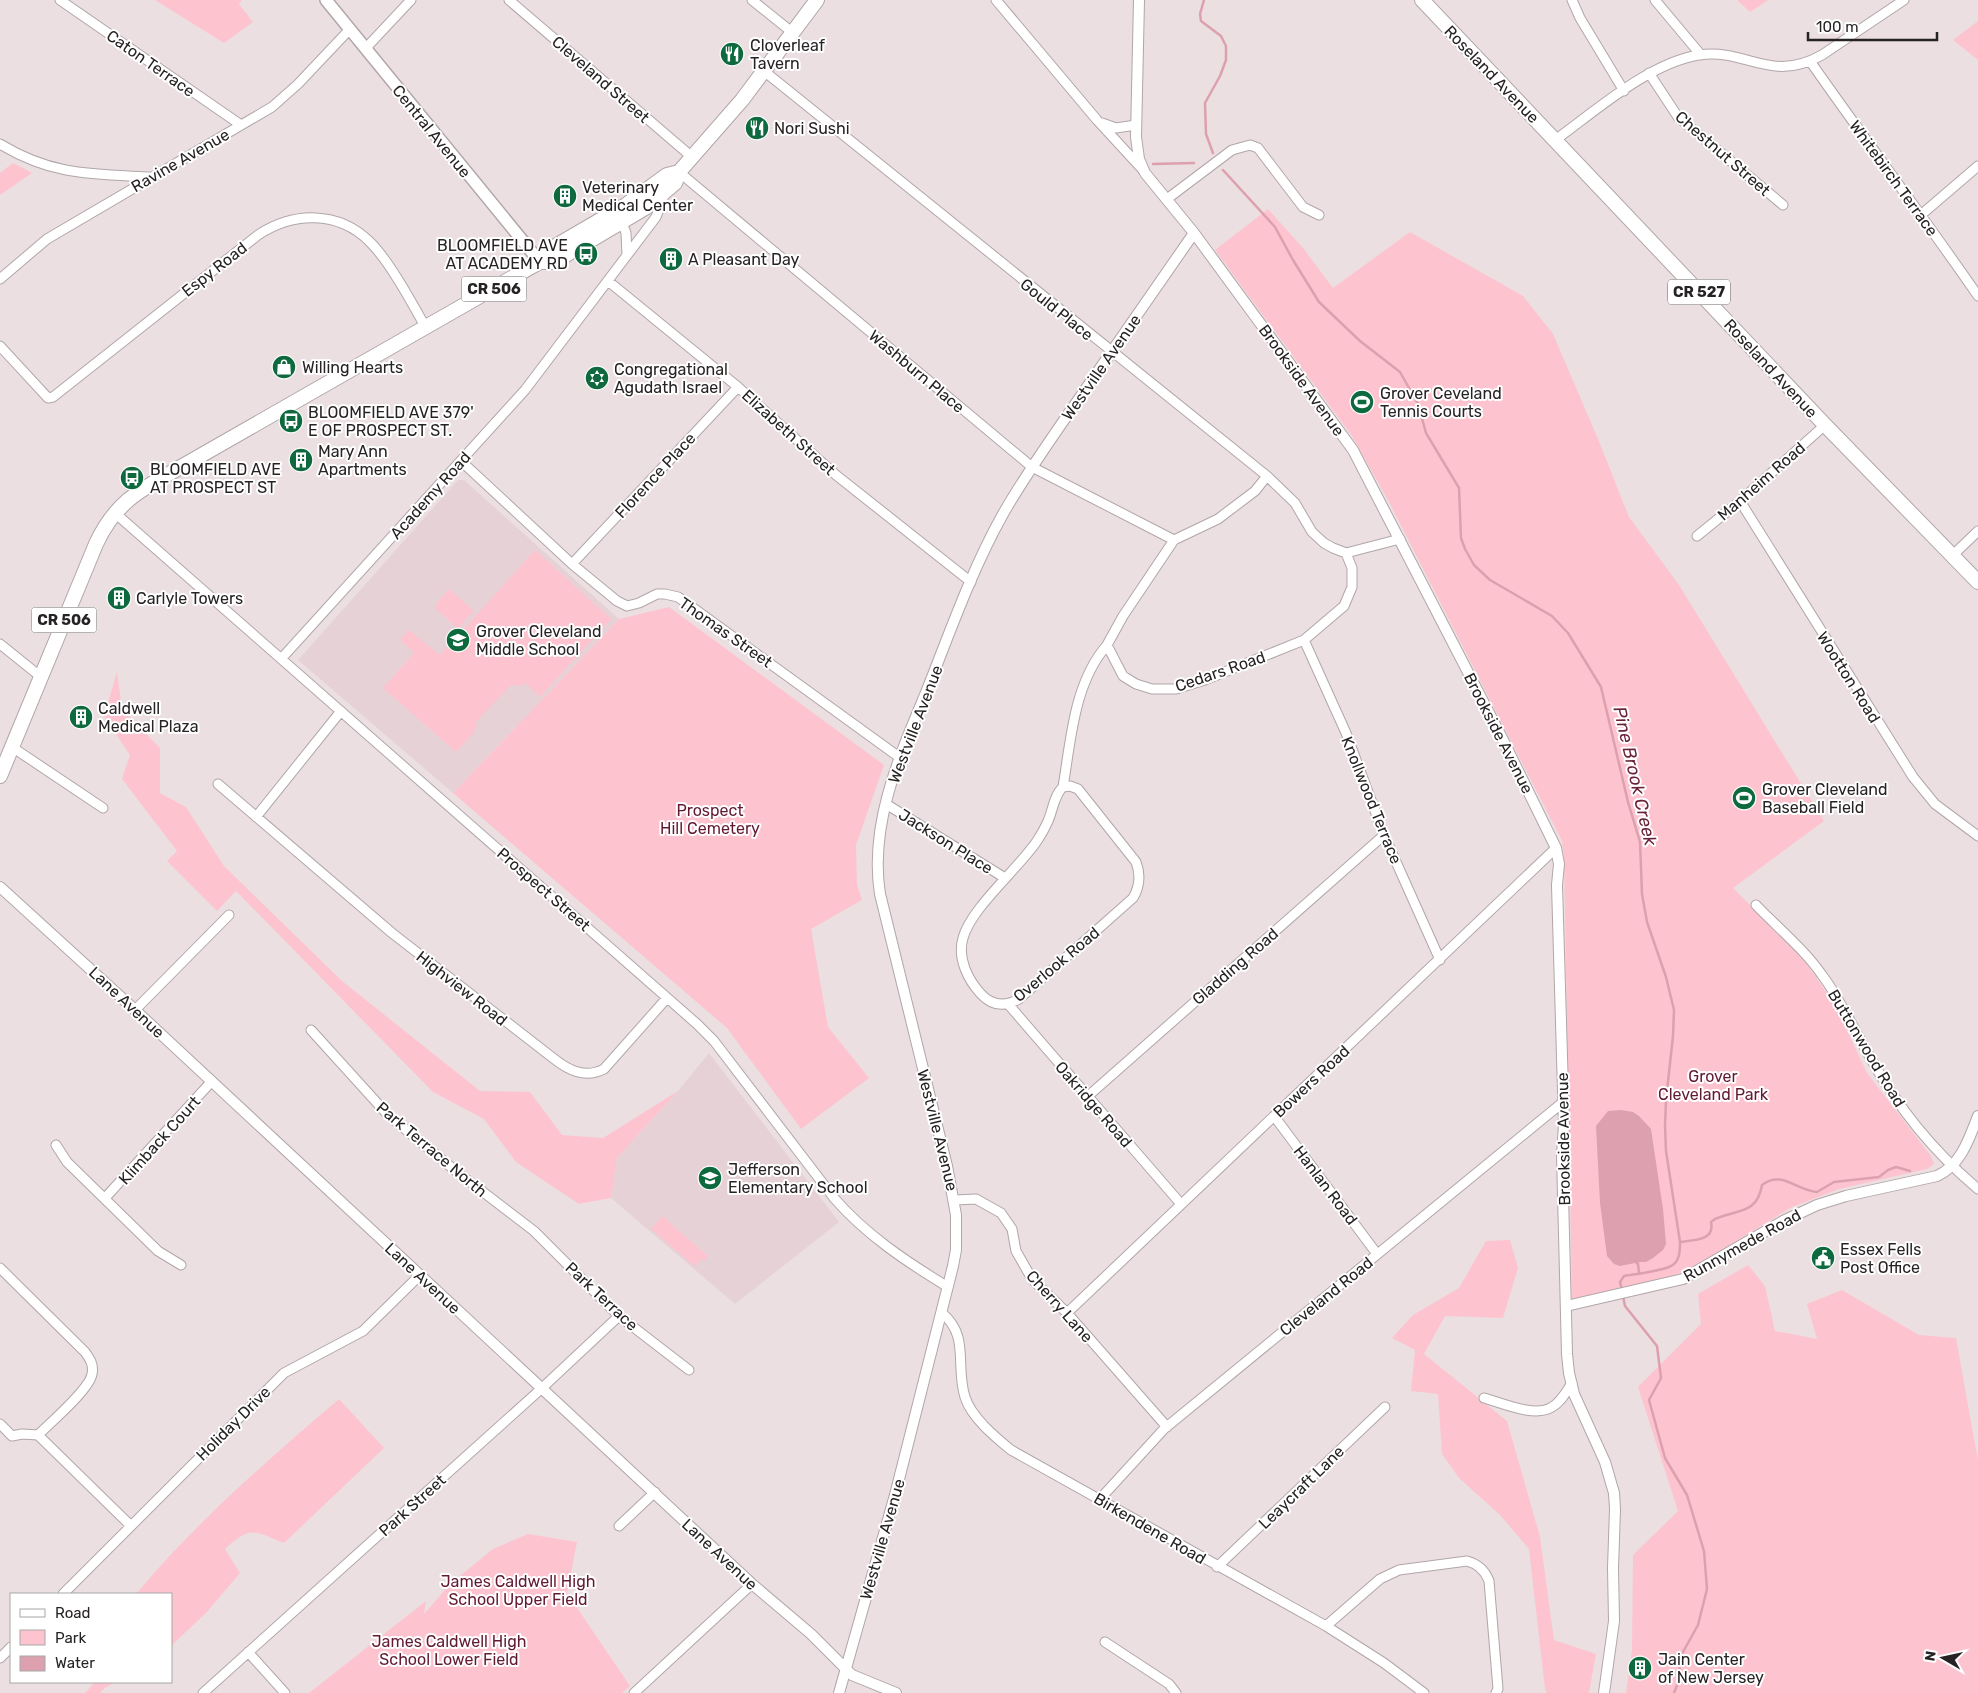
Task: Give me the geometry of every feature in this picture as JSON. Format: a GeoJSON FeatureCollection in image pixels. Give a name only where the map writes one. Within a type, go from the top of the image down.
{"type":"FeatureCollection","features":[{"type":"Feature","properties":{"kind":"main road","name":"Central Avenue"},"geometry":{"type":"LineString","coordinates":[[326,0],[540,262]]}},
{"type":"Feature","properties":{"kind":"main road","name":"CR 506"},"geometry":{"type":"LineString","coordinates":[[0,776],[96,544],[102,531],[115,513],[138,492],[540,262],[554,262],[620,216],[665,193],[675,183],[679,172],[764,71],[817,0]]}},
{"type":"Feature","properties":{"kind":"main road","name":"Roseland Avenue"},"geometry":{"type":"LineString","coordinates":[[1422,0],[1824,425],[1978,582]]}},
{"type":"Feature","properties":{"kind":"main road","name":"CR 506"},"geometry":{"type":"LineString","coordinates":[[620,216],[667,175],[679,172]]}},
{"type":"Feature","properties":{"kind":"street","name":"Caton Terrace"},"geometry":{"type":"LineString","coordinates":[[60,0],[241,125]]}},
{"type":"Feature","properties":{"kind":"street"},"geometry":{"type":"LineString","coordinates":[[365,49],[411,0]]}},
{"type":"Feature","properties":{"kind":"street","name":"Cleveland Street"},"geometry":{"type":"LineString","coordinates":[[509,0],[692,157]]}},
{"type":"Feature","properties":{"kind":"street"},"geometry":{"type":"LineString","coordinates":[[752,0],[793,33]]}},
{"type":"Feature","properties":{"kind":"street"},"geometry":{"type":"LineString","coordinates":[[996,0],[1097,120],[1145,173],[1194,233]]}},
{"type":"Feature","properties":{"kind":"street"},"geometry":{"type":"LineString","coordinates":[[1140,0],[1136,148],[1145,173]]}},
{"type":"Feature","properties":{"kind":"street"},"geometry":{"type":"LineString","coordinates":[[1572,0],[1580,18],[1624,91]]}},
{"type":"Feature","properties":{"kind":"street"},"geometry":{"type":"LineString","coordinates":[[1655,0],[1701,55]]}},
{"type":"Feature","properties":{"kind":"street"},"geometry":{"type":"LineString","coordinates":[[1555,140],[1649,73],[1677,60],[1714,54],[1778,68],[1793,67],[1810,61],[1904,0]]}},
{"type":"Feature","properties":{"kind":"street","name":"Ravine Avenue"},"geometry":{"type":"LineString","coordinates":[[0,279],[47,239],[272,106],[298,84],[350,29]]}},
{"type":"Feature","properties":{"kind":"street","name":"Whitebirch Terrace"},"geometry":{"type":"LineString","coordinates":[[1810,61],[1875,154],[1922,214],[1978,296]]}},
{"type":"Feature","properties":{"kind":"street","name":"Gould Place"},"geometry":{"type":"LineString","coordinates":[[764,71],[1110,352],[1267,476],[1296,503],[1312,532],[1318,538],[1333,548],[1346,553]]}},
{"type":"Feature","properties":{"kind":"street","name":"Chestnut Street"},"geometry":{"type":"LineString","coordinates":[[1649,73],[1678,118],[1783,206]]}},
{"type":"Feature","properties":{"kind":"street"},"geometry":{"type":"LineString","coordinates":[[1097,120],[1116,128],[1136,125]]}},
{"type":"Feature","properties":{"kind":"street"},"geometry":{"type":"LineString","coordinates":[[0,144],[19,156],[42,165],[78,174],[152,177]]}},
{"type":"Feature","properties":{"kind":"street"},"geometry":{"type":"LineString","coordinates":[[1167,199],[1232,150],[1250,145],[1258,148],[1303,207],[1319,215]]}},
{"type":"Feature","properties":{"kind":"street"},"geometry":{"type":"LineString","coordinates":[[1922,214],[1978,166]]}},
{"type":"Feature","properties":{"kind":"street","name":"Washburn Place"},"geometry":{"type":"LineString","coordinates":[[679,172],[1032,467],[1174,540]]}},
{"type":"Feature","properties":{"kind":"street","name":"Academy Road"},"geometry":{"type":"LineString","coordinates":[[282,659],[525,390],[656,217],[665,193]]}},
{"type":"Feature","properties":{"kind":"street"},"geometry":{"type":"LineString","coordinates":[[620,216],[626,233],[627,255]]}},
{"type":"Feature","properties":{"kind":"street","name":"Espy Road"},"geometry":{"type":"LineString","coordinates":[[0,346],[48,398],[53,396],[258,235],[278,223],[304,217],[322,218],[339,222],[369,240],[380,254],[426,328]]}},
{"type":"Feature","properties":{"kind":"street","name":"Westville Avenue"},"geometry":{"type":"LineString","coordinates":[[839,1693],[895,1495],[942,1313],[956,1250],[957,1224],[955,1200],[880,894],[876,863],[886,804],[899,757],[971,582],[1002,515],[1032,467],[1110,352],[1194,233]]}},
{"type":"Feature","properties":{"kind":"street","name":"Brookside Avenue"},"geometry":{"type":"LineString","coordinates":[[1194,233],[1353,450],[1556,848],[1559,864],[1557,884],[1564,1125],[1562,1155],[1566,1306]]}},
{"type":"Feature","properties":{"kind":"street","name":"Elizabeth Street"},"geometry":{"type":"LineString","coordinates":[[608,282],[738,387],[836,475],[971,582]]}},
{"type":"Feature","properties":{"kind":"street","name":"Florence Place"},"geometry":{"type":"LineString","coordinates":[[572,564],[738,387]]}},
{"type":"Feature","properties":{"kind":"street","name":"Manheim Road"},"geometry":{"type":"LineString","coordinates":[[1698,536],[1740,501],[1824,425]]}},
{"type":"Feature","properties":{"kind":"street","name":"Thomas Street"},"geometry":{"type":"LineString","coordinates":[[460,461],[572,564],[617,601],[627,606],[639,603],[657,594],[671,594],[686,602],[899,757]]}},
{"type":"Feature","properties":{"kind":"street"},"geometry":{"type":"LineString","coordinates":[[1107,645],[1123,616],[1174,540],[1218,518],[1255,491],[1267,476]]}},
{"type":"Feature","properties":{"kind":"street","name":"Wootton Road"},"geometry":{"type":"LineString","coordinates":[[1740,501],[1913,777],[1935,804],[1978,836]]}},
{"type":"Feature","properties":{"kind":"street","name":"Prospect Street"},"geometry":{"type":"LineString","coordinates":[[115,513],[714,1041],[834,1198],[853,1219],[871,1235],[948,1288]]}},
{"type":"Feature","properties":{"kind":"street"},"geometry":{"type":"LineString","coordinates":[[1952,556],[1978,531]]}},
{"type":"Feature","properties":{"kind":"street"},"geometry":{"type":"LineString","coordinates":[[1346,553],[1400,539]]}},
{"type":"Feature","properties":{"kind":"street","name":"Cedars Road"},"geometry":{"type":"LineString","coordinates":[[1107,645],[1124,676],[1136,684],[1152,689],[1176,689],[1204,680],[1304,640],[1344,606],[1352,587],[1352,568],[1346,553]]}},
{"type":"Feature","properties":{"kind":"street","name":"Knollwood Terrace"},"geometry":{"type":"LineString","coordinates":[[1304,640],[1346,733],[1384,835],[1440,960]]}},
{"type":"Feature","properties":{"kind":"street"},"geometry":{"type":"LineString","coordinates":[[0,644],[41,677]]}},
{"type":"Feature","properties":{"kind":"street","name":"Overlook Road"},"geometry":{"type":"LineString","coordinates":[[1063,787],[1070,786],[1078,789],[1119,838],[1136,862],[1140,876],[1139,884],[1133,898],[1019,999],[1008,1004],[996,1004],[990,1002],[972,984],[965,969],[961,948],[962,939],[972,919],[1017,867],[1042,833],[1058,794],[1063,787],[1078,702],[1089,673],[1099,654],[1107,645]]}},
{"type":"Feature","properties":{"kind":"street"},"geometry":{"type":"LineString","coordinates":[[256,817],[341,711]]}},
{"type":"Feature","properties":{"kind":"street"},"geometry":{"type":"LineString","coordinates":[[12,747],[103,808]]}},
{"type":"Feature","properties":{"kind":"street","name":"Highview Road"},"geometry":{"type":"LineString","coordinates":[[218,784],[392,933],[557,1062],[573,1071],[596,1074],[604,1069],[667,998]]}},
{"type":"Feature","properties":{"kind":"street","name":"Jackson Place"},"geometry":{"type":"LineString","coordinates":[[886,804],[1006,878]]}},
{"type":"Feature","properties":{"kind":"street","name":"Gladding Road"},"geometry":{"type":"LineString","coordinates":[[1087,1097],[1384,835]]}},
{"type":"Feature","properties":{"kind":"street","name":"Bowers Road"},"geometry":{"type":"LineString","coordinates":[[1067,1313],[1556,848]]}},
{"type":"Feature","properties":{"kind":"street","name":"Lane Avenue"},"geometry":{"type":"LineString","coordinates":[[0,887],[212,1081],[752,1584],[811,1634],[846,1669]]}},
{"type":"Feature","properties":{"kind":"street","name":"Buttonwood Road"},"geometry":{"type":"LineString","coordinates":[[1756,905],[1822,974],[1896,1100],[1913,1124],[1952,1167],[1978,1189]]}},
{"type":"Feature","properties":{"kind":"street"},"geometry":{"type":"LineString","coordinates":[[135,1010],[229,915]]}},
{"type":"Feature","properties":{"kind":"street","name":"Oakridge Road"},"geometry":{"type":"LineString","coordinates":[[1008,1004],[1181,1204]]}},
{"type":"Feature","properties":{"kind":"street","name":"Park Terrace North"},"geometry":{"type":"LineString","coordinates":[[311,1030],[388,1115],[518,1219]]}},
{"type":"Feature","properties":{"kind":"street","name":"Klimback Court"},"geometry":{"type":"LineString","coordinates":[[105,1198],[212,1081]]}},
{"type":"Feature","properties":{"kind":"street","name":"Cleveland Road"},"geometry":{"type":"LineString","coordinates":[[1099,1500],[1167,1427],[1562,1103]]}},
{"type":"Feature","properties":{"kind":"street","name":"Hanlan Road"},"geometry":{"type":"LineString","coordinates":[[1274,1116],[1377,1254]]}},
{"type":"Feature","properties":{"kind":"street"},"geometry":{"type":"LineString","coordinates":[[1952,1167],[1966,1144],[1978,1116]]}},
{"type":"Feature","properties":{"kind":"street","name":"Klimback Court"},"geometry":{"type":"LineString","coordinates":[[56,1146],[67,1162],[158,1251],[181,1265]]}},
{"type":"Feature","properties":{"kind":"street","name":"Runnymede Road"},"geometry":{"type":"LineString","coordinates":[[1566,1306],[1629,1293],[1692,1275],[1776,1226],[1817,1205],[1853,1194],[1937,1176],[1952,1167]]}},
{"type":"Feature","properties":{"kind":"street","name":"Cherry Lane"},"geometry":{"type":"LineString","coordinates":[[955,1200],[976,1199],[1000,1214],[1012,1230],[1016,1251],[1027,1271],[1067,1313],[1167,1427]]}},
{"type":"Feature","properties":{"kind":"street","name":"Park Terrace"},"geometry":{"type":"LineString","coordinates":[[518,1219],[534,1231],[619,1316],[689,1370]]}},
{"type":"Feature","properties":{"kind":"street"},"geometry":{"type":"LineString","coordinates":[[0,1268],[85,1352],[91,1360],[93,1367],[89,1382],[38,1436]]}},
{"type":"Feature","properties":{"kind":"street","name":"Holiday Drive"},"geometry":{"type":"LineString","coordinates":[[64,1593],[284,1373],[363,1331],[420,1276]]}},
{"type":"Feature","properties":{"kind":"street"},"geometry":{"type":"LineString","coordinates":[[1566,1306],[1567,1354],[1572,1383],[1584,1419],[1605,1462],[1614,1494],[1614,1621],[1604,1693]]}},
{"type":"Feature","properties":{"kind":"street","name":"Birkendene Road"},"geometry":{"type":"LineString","coordinates":[[942,1313],[952,1322],[958,1334],[965,1398],[978,1418],[993,1435],[1011,1450],[1217,1567],[1326,1626],[1384,1663],[1424,1693]]}},
{"type":"Feature","properties":{"kind":"street","name":"Park Street"},"geometry":{"type":"LineString","coordinates":[[203,1693],[619,1316]]}},
{"type":"Feature","properties":{"kind":"street"},"geometry":{"type":"LineString","coordinates":[[1484,1398],[1539,1412],[1551,1408],[1560,1400],[1572,1383]]}},
{"type":"Feature","properties":{"kind":"street","name":"Leaycraft Lane"},"geometry":{"type":"LineString","coordinates":[[1217,1567],[1385,1407]]}},
{"type":"Feature","properties":{"kind":"street"},"geometry":{"type":"LineString","coordinates":[[0,1424],[12,1436],[22,1434],[38,1436],[130,1525]]}},
{"type":"Feature","properties":{"kind":"street"},"geometry":{"type":"LineString","coordinates":[[619,1526],[655,1492]]}},
{"type":"Feature","properties":{"kind":"street"},"geometry":{"type":"LineString","coordinates":[[1326,1626],[1380,1578],[1399,1570],[1467,1561],[1474,1563],[1486,1574],[1490,1589],[1498,1689],[1496,1693]]}},
{"type":"Feature","properties":{"kind":"street"},"geometry":{"type":"LineString","coordinates":[[634,1693],[752,1584]]}},
{"type":"Feature","properties":{"kind":"street"},"geometry":{"type":"LineString","coordinates":[[1105,1642],[1169,1684],[1176,1693]]}},
{"type":"Feature","properties":{"kind":"street"},"geometry":{"type":"LineString","coordinates":[[0,1658],[10,1648]]}},
{"type":"Feature","properties":{"kind":"street"},"geometry":{"type":"LineString","coordinates":[[248,1652],[285,1693]]}},
{"type":"Feature","properties":{"kind":"street"},"geometry":{"type":"LineString","coordinates":[[846,1669],[852,1674],[896,1693]]}},
{"type":"Feature","properties":{"kind":"shaded area","name":"Grover Cleveland Middle School"},"geometry":{"type":"Polygon","coordinates":[[[458,480],[464,480],[619,619],[453,793],[298,660],[458,480]]]}},
{"type":"Feature","properties":{"kind":"shaded area","name":"Jefferson Elementary School"},"geometry":{"type":"Polygon","coordinates":[[[709,1053],[839,1222],[735,1304],[611,1198],[617,1158],[678,1091],[709,1053]]]}},
{"type":"Feature","properties":{"kind":"green space"},"geometry":{"type":"Polygon","coordinates":[[[155,0],[242,0],[239,4],[253,22],[224,43],[155,0]]]}},
{"type":"Feature","properties":{"kind":"green space"},"geometry":{"type":"Polygon","coordinates":[[[1737,0],[1768,0],[1750,12],[1737,0]]]}},
{"type":"Feature","properties":{"kind":"green space"},"geometry":{"type":"Polygon","coordinates":[[[1978,21],[1978,60],[1953,40],[1978,21]]]}},
{"type":"Feature","properties":{"kind":"green space"},"geometry":{"type":"Polygon","coordinates":[[[13,163],[32,173],[0,195],[0,173],[13,163]]]}},
{"type":"Feature","properties":{"kind":"green space","name":"Grover Cleveland Park"},"geometry":{"type":"Polygon","coordinates":[[[1268,209],[1303,248],[1333,288],[1410,232],[1523,296],[1553,334],[1629,517],[1679,585],[1824,821],[1733,888],[1802,957],[1835,1005],[1867,1073],[1931,1156],[1934,1164],[1927,1169],[1839,1189],[1792,1207],[1689,1270],[1659,1280],[1572,1301],[1564,857],[1562,841],[1389,502],[1352,436],[1215,250],[1268,209]]]}},
{"type":"Feature","properties":{"kind":"green space"},"geometry":{"type":"Polygon","coordinates":[[[535,550],[611,619],[540,697],[525,683],[521,686],[511,685],[475,723],[477,725],[475,731],[456,752],[383,688],[414,653],[400,640],[409,630],[440,655],[535,550]]]}},
{"type":"Feature","properties":{"kind":"green space"},"geometry":{"type":"Polygon","coordinates":[[[449,589],[473,610],[458,629],[435,608],[435,605],[449,589]]]}},
{"type":"Feature","properties":{"kind":"green space","name":"Prospect Hill Cemetery"},"geometry":{"type":"Polygon","coordinates":[[[669,607],[884,765],[856,845],[857,884],[862,900],[811,929],[828,1027],[869,1078],[801,1129],[727,1028],[453,793],[619,619],[669,607]]]}},
{"type":"Feature","properties":{"kind":"green space"},"geometry":{"type":"Polygon","coordinates":[[[117,672],[122,709],[160,748],[160,793],[186,807],[224,866],[342,981],[480,1091],[530,1092],[562,1135],[603,1138],[678,1091],[617,1158],[611,1198],[579,1204],[516,1162],[484,1119],[433,1092],[236,891],[217,911],[167,861],[177,851],[122,779],[130,755],[104,716],[117,672]]]}},
{"type":"Feature","properties":{"kind":"green space"},"geometry":{"type":"Polygon","coordinates":[[[662,1216],[708,1256],[704,1261],[701,1259],[694,1266],[651,1229],[662,1216]]]}},
{"type":"Feature","properties":{"kind":"green space"},"geometry":{"type":"Polygon","coordinates":[[[1510,1240],[1518,1268],[1503,1318],[1445,1316],[1424,1354],[1507,1421],[1540,1537],[1554,1640],[1596,1654],[1589,1693],[1547,1693],[1529,1549],[1500,1515],[1459,1478],[1442,1454],[1438,1394],[1411,1391],[1415,1350],[1392,1338],[1413,1315],[1459,1288],[1486,1241],[1510,1240]]]}},
{"type":"Feature","properties":{"kind":"green space"},"geometry":{"type":"Polygon","coordinates":[[[1748,1265],[1765,1286],[1775,1331],[1817,1339],[1807,1304],[1842,1290],[1919,1335],[1956,1338],[1978,1461],[1978,1693],[1626,1693],[1632,1650],[1633,1555],[1678,1511],[1638,1387],[1701,1324],[1698,1294],[1748,1265]]]}},
{"type":"Feature","properties":{"kind":"green space"},"geometry":{"type":"Polygon","coordinates":[[[339,1399],[384,1448],[284,1543],[266,1535],[253,1532],[241,1536],[225,1549],[240,1573],[207,1612],[172,1645],[172,1593],[137,1593],[183,1542],[259,1469],[339,1399]]]}},
{"type":"Feature","properties":{"kind":"green space"},"geometry":{"type":"Polygon","coordinates":[[[528,1534],[577,1542],[567,1593],[630,1686],[622,1693],[309,1693],[426,1601],[424,1614],[450,1584],[493,1549],[528,1534]]]}},
{"type":"Feature","properties":{"kind":"green space"},"geometry":{"type":"Polygon","coordinates":[[[94,1683],[113,1683],[100,1693],[85,1693],[94,1683]]]}},
{"type":"Feature","properties":{"kind":"water"},"geometry":{"type":"Polygon","coordinates":[[[1621,1110],[1633,1112],[1651,1129],[1663,1209],[1666,1244],[1663,1250],[1646,1262],[1639,1262],[1637,1265],[1635,1263],[1620,1266],[1614,1264],[1607,1256],[1600,1203],[1596,1126],[1608,1111],[1621,1110]]]}},
{"type":"Feature","properties":{"kind":"waterway","name":"Pine Brook Creek"},"geometry":{"type":"LineString","coordinates":[[1204,0],[1200,14],[1201,21],[1221,36],[1226,46],[1226,60],[1220,76],[1205,103],[1206,134],[1213,153]]}},
{"type":"Feature","properties":{"kind":"waterway","name":"Pine Brook Creek"},"geometry":{"type":"LineString","coordinates":[[1153,164],[1194,163]]}},
{"type":"Feature","properties":{"kind":"waterway","name":"Pine Brook Creek"},"geometry":{"type":"LineString","coordinates":[[1223,170],[1275,227],[1319,302],[1360,341],[1400,372],[1418,404],[1426,433],[1459,488],[1461,538],[1474,565],[1490,580],[1552,616],[1568,633],[1601,687],[1628,802],[1640,842],[1642,894],[1647,922],[1666,977],[1674,1010],[1665,1126],[1666,1151],[1680,1242],[1679,1254],[1676,1262],[1670,1266],[1624,1276],[1620,1282],[1622,1290]]}},
{"type":"Feature","properties":{"kind":"waterway"},"geometry":{"type":"LineString","coordinates":[[1680,1242],[1697,1240],[1707,1236],[1710,1233],[1711,1222],[1715,1219],[1745,1210],[1751,1206],[1756,1202],[1762,1185],[1769,1181],[1782,1180],[1809,1191],[1817,1192],[1834,1182],[1879,1177],[1896,1167],[1910,1171]]}},
{"type":"Feature","properties":{"kind":"waterway"},"geometry":{"type":"LineString","coordinates":[[1638,1264],[1639,1273]]}},
{"type":"Feature","properties":{"kind":"waterway","name":"Pine Brook Creek"},"geometry":{"type":"LineString","coordinates":[[1623,1296],[1625,1306],[1657,1346],[1661,1378],[1649,1400],[1665,1458],[1687,1495],[1704,1551],[1707,1589],[1698,1625],[1678,1661],[1681,1675],[1674,1693]]}},
{"type":"Feature","properties":{"kind":"place","name":"Cloverleaf Tavern"},"geometry":{"type":"Point","coordinates":[732,54]}},
{"type":"Feature","properties":{"kind":"place","name":"Nori Sushi"},"geometry":{"type":"Point","coordinates":[757,128]}},
{"type":"Feature","properties":{"kind":"place","name":"Veterinary Medical Center"},"geometry":{"type":"Point","coordinates":[565,196]}},
{"type":"Feature","properties":{"kind":"place","name":"BLOOMFIELD AVE AT ACADEMY RD"},"geometry":{"type":"Point","coordinates":[586,254]}},
{"type":"Feature","properties":{"kind":"place","name":"A Pleasant Day"},"geometry":{"type":"Point","coordinates":[671,259]}},
{"type":"Feature","properties":{"kind":"place","name":"Willing Hearts"},"geometry":{"type":"Point","coordinates":[284,367]}},
{"type":"Feature","properties":{"kind":"place","name":"Congregational Agudath Israel"},"geometry":{"type":"Point","coordinates":[597,378]}},
{"type":"Feature","properties":{"kind":"place","name":"Grover Ceveland Tennis Courts"},"geometry":{"type":"Point","coordinates":[1362,402]}},
{"type":"Feature","properties":{"kind":"place","name":"BLOOMFIELD AVE 379' E OF PROSPECT ST."},"geometry":{"type":"Point","coordinates":[291,421]}},
{"type":"Feature","properties":{"kind":"place","name":"Mary Ann Apartments"},"geometry":{"type":"Point","coordinates":[301,460]}},
{"type":"Feature","properties":{"kind":"place","name":"BLOOMFIELD AVE AT PROSPECT ST"},"geometry":{"type":"Point","coordinates":[132,478]}},
{"type":"Feature","properties":{"kind":"place","name":"Carlyle Towers"},"geometry":{"type":"Point","coordinates":[119,598]}},
{"type":"Feature","properties":{"kind":"place","name":"Grover Cleveland Middle School"},"geometry":{"type":"Point","coordinates":[458,640]}},
{"type":"Feature","properties":{"kind":"place","name":"Caldwell Medical Plaza"},"geometry":{"type":"Point","coordinates":[81,717]}},
{"type":"Feature","properties":{"kind":"place","name":"Grover Cleveland Baseball Field"},"geometry":{"type":"Point","coordinates":[1744,798]}},
{"type":"Feature","properties":{"kind":"place","name":"Jefferson Elementary School"},"geometry":{"type":"Point","coordinates":[710,1178]}},
{"type":"Feature","properties":{"kind":"place","name":"Essex Fells Post Office"},"geometry":{"type":"Point","coordinates":[1823,1258]}},
{"type":"Feature","properties":{"kind":"place","name":"Jain Center of New Jersey"},"geometry":{"type":"Point","coordinates":[1640,1668]}},
{"type":"Feature","properties":{"kind":"park label","name":"James Caldwell High School Upper Field"},"geometry":{"type":"Point","coordinates":[518,1590]}},
{"type":"Feature","properties":{"kind":"park label","name":"James Caldwell High School Lower Field"},"geometry":{"type":"Point","coordinates":[449,1650]}}]}
